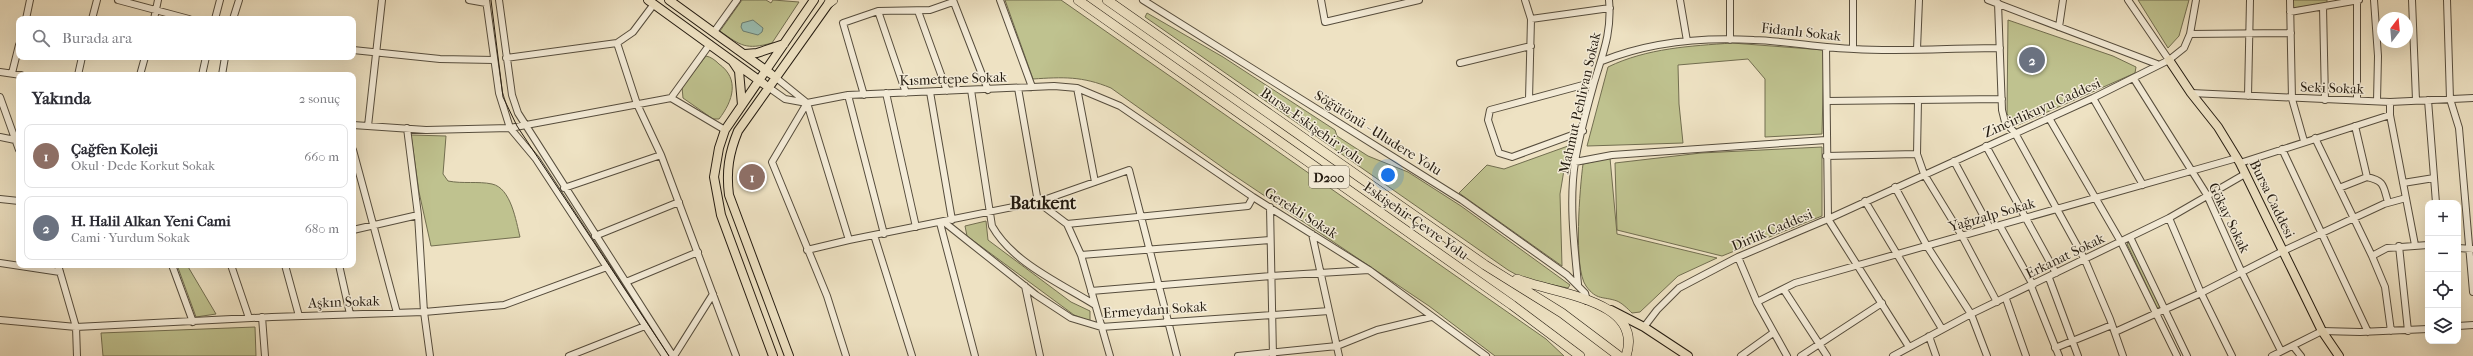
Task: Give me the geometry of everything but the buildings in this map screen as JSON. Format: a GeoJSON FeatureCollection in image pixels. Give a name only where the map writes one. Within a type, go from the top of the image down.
{"type":"FeatureCollection","features":[{"type":"Feature","properties":{"kind":"highway","name":"Eskişehir Çevre Yolu"},"geometry":{"type":"LineString","coordinates":[[1078,0],[1556,337],[1580,356]]}},
{"type":"Feature","properties":{"kind":"highway","name":"Bursa-Eskişehir yolu"},"geometry":{"type":"LineString","coordinates":[[1107,0],[1485,265],[1562,313],[1619,356]]}},
{"type":"Feature","properties":{"kind":"highway"},"geometry":{"type":"LineString","coordinates":[[1485,265],[1535,286],[1587,301],[1611,310],[1626,326],[1629,335],[1630,343],[1626,356]]}},
{"type":"Feature","properties":{"kind":"highway"},"geometry":{"type":"LineString","coordinates":[[1556,337],[1570,356]]}},
{"type":"Feature","properties":{"kind":"main road"},"geometry":{"type":"LineString","coordinates":[[669,0],[775,77]]}},
{"type":"Feature","properties":{"kind":"main road"},"geometry":{"type":"LineString","coordinates":[[773,356],[721,215],[716,194],[715,162],[725,130],[814,0]]}},
{"type":"Feature","properties":{"kind":"main road"},"geometry":{"type":"LineString","coordinates":[[789,356],[729,195],[727,176],[729,153],[738,131],[775,77],[831,1]]}},
{"type":"Feature","properties":{"kind":"main road"},"geometry":{"type":"LineString","coordinates":[[651,2],[732,59],[768,87]]}},
{"type":"Feature","properties":{"kind":"main road"},"geometry":{"type":"LineString","coordinates":[[745,54],[757,53],[784,44]]}},
{"type":"Feature","properties":{"kind":"main road"},"geometry":{"type":"LineString","coordinates":[[732,59],[739,71],[742,105]]}},
{"type":"Feature","properties":{"kind":"main road","name":"Bursa Caddesi"},"geometry":{"type":"LineString","coordinates":[[2169,60],[2191,93],[2218,127],[2238,161],[2322,331],[2339,356]]}},
{"type":"Feature","properties":{"kind":"main road"},"geometry":{"type":"LineString","coordinates":[[1611,310],[1644,327],[1688,356]]}},
{"type":"Feature","properties":{"kind":"street"},"geometry":{"type":"LineString","coordinates":[[27,16],[30,0]]}},
{"type":"Feature","properties":{"kind":"street"},"geometry":{"type":"LineString","coordinates":[[93,16],[97,0]]}},
{"type":"Feature","properties":{"kind":"street"},"geometry":{"type":"LineString","coordinates":[[118,0],[178,16]]}},
{"type":"Feature","properties":{"kind":"street"},"geometry":{"type":"LineString","coordinates":[[155,16],[158,0]]}},
{"type":"Feature","properties":{"kind":"street"},"geometry":{"type":"LineString","coordinates":[[216,16],[220,0]]}},
{"type":"Feature","properties":{"kind":"street"},"geometry":{"type":"LineString","coordinates":[[235,16],[239,0]]}},
{"type":"Feature","properties":{"kind":"street"},"geometry":{"type":"LineString","coordinates":[[368,126],[382,0]]}},
{"type":"Feature","properties":{"kind":"street"},"geometry":{"type":"LineString","coordinates":[[469,0],[486,1],[503,111],[510,128],[536,159],[646,326],[664,356]]}},
{"type":"Feature","properties":{"kind":"street"},"geometry":{"type":"LineString","coordinates":[[499,0],[512,95],[520,124],[564,188],[674,356],[713,294]]}},
{"type":"Feature","properties":{"kind":"street"},"geometry":{"type":"LineString","coordinates":[[714,32],[737,0]]}},
{"type":"Feature","properties":{"kind":"street"},"geometry":{"type":"LineString","coordinates":[[1000,0],[1032,87]]}},
{"type":"Feature","properties":{"kind":"street"},"geometry":{"type":"LineString","coordinates":[[1321,0],[1325,22],[1419,0]]}},
{"type":"Feature","properties":{"kind":"street"},"geometry":{"type":"LineString","coordinates":[[1525,0],[1531,19],[1530,99]]}},
{"type":"Feature","properties":{"kind":"street","name":"Mahmut Pehlivan Sokak"},"geometry":{"type":"LineString","coordinates":[[1578,284],[1573,191],[1575,162],[1594,82],[1602,61],[1611,21],[1609,0]]}},
{"type":"Feature","properties":{"kind":"street"},"geometry":{"type":"LineString","coordinates":[[1680,0],[1687,41]]}},
{"type":"Feature","properties":{"kind":"street"},"geometry":{"type":"LineString","coordinates":[[1730,0],[1730,40]]}},
{"type":"Feature","properties":{"kind":"street"},"geometry":{"type":"LineString","coordinates":[[1853,0],[1853,49]]}},
{"type":"Feature","properties":{"kind":"street"},"geometry":{"type":"LineString","coordinates":[[1917,49],[1919,0]]}},
{"type":"Feature","properties":{"kind":"street"},"geometry":{"type":"LineString","coordinates":[[1988,0],[2157,64]]}},
{"type":"Feature","properties":{"kind":"street"},"geometry":{"type":"LineString","coordinates":[[2059,26],[2063,0]]}},
{"type":"Feature","properties":{"kind":"street"},"geometry":{"type":"LineString","coordinates":[[2128,0],[2169,60],[2184,48],[2190,34],[2196,0]]}},
{"type":"Feature","properties":{"kind":"street"},"geometry":{"type":"LineString","coordinates":[[2248,96],[2250,0]]}},
{"type":"Feature","properties":{"kind":"street"},"geometry":{"type":"LineString","coordinates":[[2290,0],[2292,99],[2304,141]]}},
{"type":"Feature","properties":{"kind":"street"},"geometry":{"type":"LineString","coordinates":[[2290,12],[2323,7],[2334,2],[2358,0],[2357,100]]}},
{"type":"Feature","properties":{"kind":"street"},"geometry":{"type":"LineString","coordinates":[[2374,0],[2378,56],[2377,101]]}},
{"type":"Feature","properties":{"kind":"street"},"geometry":{"type":"LineString","coordinates":[[2412,0],[2416,100]]}},
{"type":"Feature","properties":{"kind":"street"},"geometry":{"type":"LineString","coordinates":[[2447,0],[2450,99],[2459,128],[2473,292]]}},
{"type":"Feature","properties":{"kind":"street"},"geometry":{"type":"LineString","coordinates":[[864,94],[843,23],[878,11],[930,10],[953,1],[988,90]]}},
{"type":"Feature","properties":{"kind":"street","name":"Söğütönü - Uludere Yolu"},"geometry":{"type":"LineString","coordinates":[[1143,1],[1238,58],[1462,200],[1578,284],[1585,293],[1587,301]]}},
{"type":"Feature","properties":{"kind":"street"},"geometry":{"type":"LineString","coordinates":[[506,58],[617,43],[633,32],[651,2]]}},
{"type":"Feature","properties":{"kind":"street"},"geometry":{"type":"LineString","coordinates":[[1998,3],[2002,99],[2005,122],[2015,133],[2056,210],[2085,260],[2112,324],[2123,356]]}},
{"type":"Feature","properties":{"kind":"street"},"geometry":{"type":"LineString","coordinates":[[2323,7],[2325,100]]}},
{"type":"Feature","properties":{"kind":"street"},"geometry":{"type":"LineString","coordinates":[[1531,19],[1610,8]]}},
{"type":"Feature","properties":{"kind":"street"},"geometry":{"type":"LineString","coordinates":[[918,10],[947,91]]}},
{"type":"Feature","properties":{"kind":"street"},"geometry":{"type":"LineString","coordinates":[[878,11],[906,93]]}},
{"type":"Feature","properties":{"kind":"street"},"geometry":{"type":"LineString","coordinates":[[2190,34],[2291,33]]}},
{"type":"Feature","properties":{"kind":"street","name":"Fidanlı Sokak"},"geometry":{"type":"LineString","coordinates":[[1602,61],[1626,52],[1687,41],[1755,40],[1826,48],[1853,49],[2000,48]]}},
{"type":"Feature","properties":{"kind":"street"},"geometry":{"type":"LineString","coordinates":[[617,43],[636,104],[661,155],[736,356]]}},
{"type":"Feature","properties":{"kind":"street"},"geometry":{"type":"LineString","coordinates":[[671,98],[710,44]]}},
{"type":"Feature","properties":{"kind":"street"},"geometry":{"type":"LineString","coordinates":[[1460,63],[1531,46]]}},
{"type":"Feature","properties":{"kind":"street"},"geometry":{"type":"LineString","coordinates":[[1826,48],[1826,156],[1828,219],[1909,347]]}},
{"type":"Feature","properties":{"kind":"street"},"geometry":{"type":"LineString","coordinates":[[356,50],[440,59],[494,60]]}},
{"type":"Feature","properties":{"kind":"street"},"geometry":{"type":"LineString","coordinates":[[12,73],[16,57]]}},
{"type":"Feature","properties":{"kind":"street"},"geometry":{"type":"LineString","coordinates":[[79,72],[81,60]]}},
{"type":"Feature","properties":{"kind":"street"},"geometry":{"type":"LineString","coordinates":[[141,72],[144,60]]}},
{"type":"Feature","properties":{"kind":"street"},"geometry":{"type":"LineString","coordinates":[[203,72],[205,60]]}},
{"type":"Feature","properties":{"kind":"street"},"geometry":{"type":"LineString","coordinates":[[222,72],[224,60]]}},
{"type":"Feature","properties":{"kind":"street","name":"Zincirlikuyu Caddesi"},"geometry":{"type":"LineString","coordinates":[[1924,174],[2134,79],[2157,64],[2169,60]]}},
{"type":"Feature","properties":{"kind":"street"},"geometry":{"type":"LineString","coordinates":[[0,72],[16,74]]}},
{"type":"Feature","properties":{"kind":"street"},"geometry":{"type":"LineString","coordinates":[[775,77],[807,103],[849,240]]}},
{"type":"Feature","properties":{"kind":"street","name":"Gökay Sokak"},"geometry":{"type":"LineString","coordinates":[[2134,79],[2207,195],[2242,273],[2280,351]]}},
{"type":"Feature","properties":{"kind":"street"},"geometry":{"type":"LineString","coordinates":[[1582,131],[1512,157],[1507,157],[1499,153],[1488,120],[1490,110],[1594,82]]}},
{"type":"Feature","properties":{"kind":"street"},"geometry":{"type":"LineString","coordinates":[[768,87],[785,99],[807,103]]}},
{"type":"Feature","properties":{"kind":"street","name":"Kısmettepe Sokak"},"geometry":{"type":"LineString","coordinates":[[807,103],[848,95],[1032,87],[1077,88],[1099,95]]}},
{"type":"Feature","properties":{"kind":"street"},"geometry":{"type":"LineString","coordinates":[[1018,88],[1038,202],[1067,224],[1081,255],[1110,356]]}},
{"type":"Feature","properties":{"kind":"street"},"geometry":{"type":"LineString","coordinates":[[1077,88],[1096,182]]}},
{"type":"Feature","properties":{"kind":"street"},"geometry":{"type":"LineString","coordinates":[[971,90],[992,226],[1000,241],[1019,258],[1095,305]]}},
{"type":"Feature","properties":{"kind":"street"},"geometry":{"type":"LineString","coordinates":[[930,92],[952,220]]}},
{"type":"Feature","properties":{"kind":"street"},"geometry":{"type":"LineString","coordinates":[[886,93],[916,227]]}},
{"type":"Feature","properties":{"kind":"street","name":"Seki Sokak"},"geometry":{"type":"LineString","coordinates":[[2191,93],[2292,99],[2390,102],[2473,98]]}},
{"type":"Feature","properties":{"kind":"street"},"geometry":{"type":"LineString","coordinates":[[848,95],[884,234]]}},
{"type":"Feature","properties":{"kind":"street","name":"Gerekli Sokak"},"geometry":{"type":"LineString","coordinates":[[1099,95],[1120,106],[1253,197],[1369,270],[1486,356]]}},
{"type":"Feature","properties":{"kind":"street"},"geometry":{"type":"LineString","coordinates":[[0,97],[15,140]]}},
{"type":"Feature","properties":{"kind":"street"},"geometry":{"type":"LineString","coordinates":[[356,125],[407,128],[510,128],[520,124],[671,98],[725,130]]}},
{"type":"Feature","properties":{"kind":"street"},"geometry":{"type":"LineString","coordinates":[[2093,98],[2142,185]]}},
{"type":"Feature","properties":{"kind":"street"},"geometry":{"type":"LineString","coordinates":[[1827,101],[2002,99]]}},
{"type":"Feature","properties":{"kind":"street"},"geometry":{"type":"LineString","coordinates":[[1918,100],[1917,154],[1924,174],[1962,236],[1997,302]]}},
{"type":"Feature","properties":{"kind":"street"},"geometry":{"type":"LineString","coordinates":[[2428,100],[2436,200]]}},
{"type":"Feature","properties":{"kind":"street"},"geometry":{"type":"LineString","coordinates":[[2390,102],[2390,115],[2415,244]]}},
{"type":"Feature","properties":{"kind":"street"},"geometry":{"type":"LineString","coordinates":[[807,103],[772,162],[826,296],[846,356]]}},
{"type":"Feature","properties":{"kind":"street","name":"Yağızalp Sokak"},"geometry":{"type":"LineString","coordinates":[[1757,302],[1784,290],[1795,283],[2191,171],[2238,161],[2282,149],[2390,115]]}},
{"type":"Feature","properties":{"kind":"street"},"geometry":{"type":"LineString","coordinates":[[2048,118],[2121,242],[2177,356]]}},
{"type":"Feature","properties":{"kind":"street"},"geometry":{"type":"LineString","coordinates":[[2355,126],[2367,177]]}},
{"type":"Feature","properties":{"kind":"street"},"geometry":{"type":"LineString","coordinates":[[407,128],[418,215],[424,312],[430,356]]}},
{"type":"Feature","properties":{"kind":"street"},"geometry":{"type":"LineString","coordinates":[[0,137],[15,140]]}},
{"type":"Feature","properties":{"kind":"street"},"geometry":{"type":"LineString","coordinates":[[2314,138],[2354,218],[2385,287],[2391,331]]}},
{"type":"Feature","properties":{"kind":"street"},"geometry":{"type":"LineString","coordinates":[[1575,162],[1612,154],[1826,140]]}},
{"type":"Feature","properties":{"kind":"street"},"geometry":{"type":"LineString","coordinates":[[1986,146],[2056,274]]}},
{"type":"Feature","properties":{"kind":"street"},"geometry":{"type":"LineString","coordinates":[[2282,149],[2368,332]]}},
{"type":"Feature","properties":{"kind":"street"},"geometry":{"type":"LineString","coordinates":[[1826,156],[1917,154]]}},
{"type":"Feature","properties":{"kind":"street"},"geometry":{"type":"LineString","coordinates":[[564,188],[661,155]]}},
{"type":"Feature","properties":{"kind":"street"},"geometry":{"type":"LineString","coordinates":[[1954,160],[1990,228]]}},
{"type":"Feature","properties":{"kind":"street"},"geometry":{"type":"LineString","coordinates":[[356,161],[397,313]]}},
{"type":"Feature","properties":{"kind":"street"},"geometry":{"type":"LineString","coordinates":[[807,250],[874,235],[942,224],[952,220],[1038,202],[1129,170],[1177,356]]}},
{"type":"Feature","properties":{"kind":"street","name":"Dirlik Caddesi"},"geometry":{"type":"LineString","coordinates":[[1644,327],[1656,310],[1679,288],[1738,257],[1828,219],[1924,174]]}},
{"type":"Feature","properties":{"kind":"street","name":"Erkanat Sokak"},"geometry":{"type":"LineString","coordinates":[[1893,356],[1971,314],[2049,278],[2169,218],[2245,174]]}},
{"type":"Feature","properties":{"kind":"street"},"geometry":{"type":"LineString","coordinates":[[2339,188],[2367,177],[2379,180],[2383,184],[2388,202]]}},
{"type":"Feature","properties":{"kind":"street"},"geometry":{"type":"LineString","coordinates":[[2403,183],[2434,178]]}},
{"type":"Feature","properties":{"kind":"street"},"geometry":{"type":"LineString","coordinates":[[1895,187],[1927,246],[1971,314],[1987,356]]}},
{"type":"Feature","properties":{"kind":"street"},"geometry":{"type":"LineString","coordinates":[[1067,224],[1248,206],[1253,197]]}},
{"type":"Feature","properties":{"kind":"street"},"geometry":{"type":"LineString","coordinates":[[2115,332],[2201,293],[2283,251],[2388,202],[2406,198]]}},
{"type":"Feature","properties":{"kind":"street"},"geometry":{"type":"LineString","coordinates":[[0,199],[16,201]]}},
{"type":"Feature","properties":{"kind":"street"},"geometry":{"type":"LineString","coordinates":[[1865,201],[1896,255],[1942,329]]}},
{"type":"Feature","properties":{"kind":"street"},"geometry":{"type":"LineString","coordinates":[[595,236],[679,202]]}},
{"type":"Feature","properties":{"kind":"street"},"geometry":{"type":"LineString","coordinates":[[1270,207],[1273,355]]}},
{"type":"Feature","properties":{"kind":"street"},"geometry":{"type":"LineString","coordinates":[[356,229],[418,215]]}},
{"type":"Feature","properties":{"kind":"street"},"geometry":{"type":"LineString","coordinates":[[2169,218],[2201,293],[2232,356]]}},
{"type":"Feature","properties":{"kind":"street"},"geometry":{"type":"LineString","coordinates":[[942,224],[975,356]]}},
{"type":"Feature","properties":{"kind":"street","name":"Ermeydanı Sokak"},"geometry":{"type":"LineString","coordinates":[[942,224],[1025,286],[1071,318],[1101,327],[1168,321],[1329,311]]}},
{"type":"Feature","properties":{"kind":"street"},"geometry":{"type":"LineString","coordinates":[[2000,226],[2032,286],[2059,356]]}},
{"type":"Feature","properties":{"kind":"street"},"geometry":{"type":"LineString","coordinates":[[1312,234],[1339,356]]}},
{"type":"Feature","properties":{"kind":"street"},"geometry":{"type":"LineString","coordinates":[[874,235],[912,356]]}},
{"type":"Feature","properties":{"kind":"street"},"geometry":{"type":"LineString","coordinates":[[2130,237],[2187,356]]}},
{"type":"Feature","properties":{"kind":"street"},"geometry":{"type":"LineString","coordinates":[[1081,255],[1270,240]]}},
{"type":"Feature","properties":{"kind":"street"},"geometry":{"type":"LineString","coordinates":[[2372,256],[2387,248],[2415,244],[2425,245]]}},
{"type":"Feature","properties":{"kind":"street"},"geometry":{"type":"LineString","coordinates":[[2400,246],[2408,331]]}},
{"type":"Feature","properties":{"kind":"street"},"geometry":{"type":"LineString","coordinates":[[626,282],[698,252]]}},
{"type":"Feature","properties":{"kind":"street"},"geometry":{"type":"LineString","coordinates":[[1738,257],[1757,302],[1773,333],[1788,356]]}},
{"type":"Feature","properties":{"kind":"street"},"geometry":{"type":"LineString","coordinates":[[0,263],[16,265]]}},
{"type":"Feature","properties":{"kind":"street","name":"Aşkın Sokak"},"geometry":{"type":"LineString","coordinates":[[0,320],[76,327],[193,322],[262,317],[424,312],[504,305],[607,267]]}},
{"type":"Feature","properties":{"kind":"street"},"geometry":{"type":"LineString","coordinates":[[33,268],[60,272]]}},
{"type":"Feature","properties":{"kind":"street"},"geometry":{"type":"LineString","coordinates":[[59,268],[76,327],[77,356]]}},
{"type":"Feature","properties":{"kind":"street"},"geometry":{"type":"LineString","coordinates":[[173,268],[193,322]]}},
{"type":"Feature","properties":{"kind":"street"},"geometry":{"type":"LineString","coordinates":[[232,268],[249,318]]}},
{"type":"Feature","properties":{"kind":"street"},"geometry":{"type":"LineString","coordinates":[[286,268],[299,316]]}},
{"type":"Feature","properties":{"kind":"street"},"geometry":{"type":"LineString","coordinates":[[340,268],[350,314]]}},
{"type":"Feature","properties":{"kind":"street"},"geometry":{"type":"LineString","coordinates":[[1091,291],[1271,276],[1369,270]]}},
{"type":"Feature","properties":{"kind":"street"},"geometry":{"type":"LineString","coordinates":[[2049,278],[2078,356]]}},
{"type":"Feature","properties":{"kind":"street"},"geometry":{"type":"LineString","coordinates":[[1025,286],[1040,356]]}},
{"type":"Feature","properties":{"kind":"street"},"geometry":{"type":"LineString","coordinates":[[1784,290],[1827,356]]}},
{"type":"Feature","properties":{"kind":"street"},"geometry":{"type":"LineString","coordinates":[[2006,298],[2026,356]]}},
{"type":"Feature","properties":{"kind":"street"},"geometry":{"type":"LineString","coordinates":[[1801,356],[1882,303]]}},
{"type":"Feature","properties":{"kind":"street"},"geometry":{"type":"LineString","coordinates":[[262,317],[265,356]]}},
{"type":"Feature","properties":{"kind":"street"},"geometry":{"type":"LineString","coordinates":[[1238,356],[1273,355],[1337,346],[1377,330],[1431,317]]}},
{"type":"Feature","properties":{"kind":"street"},"geometry":{"type":"LineString","coordinates":[[2056,348],[2112,324]]}},
{"type":"Feature","properties":{"kind":"street"},"geometry":{"type":"LineString","coordinates":[[2461,326],[2473,325]]}},
{"type":"Feature","properties":{"kind":"street"},"geometry":{"type":"LineString","coordinates":[[568,356],[646,326]]}},
{"type":"Feature","properties":{"kind":"street"},"geometry":{"type":"LineString","coordinates":[[2272,356],[2322,331],[2368,332],[2425,329]]}},
{"type":"Feature","properties":{"kind":"street"},"geometry":{"type":"LineString","coordinates":[[1741,356],[1773,333]]}},
{"type":"Feature","properties":{"kind":"street"},"geometry":{"type":"LineString","coordinates":[[1929,336],[1936,356]]}},
{"type":"Feature","properties":{"kind":"street"},"geometry":{"type":"LineString","coordinates":[[2293,346],[2301,356]]}},
{"type":"Feature","properties":{"kind":"green space"},"geometry":{"type":"Polygon","coordinates":[[[742,0],[766,0],[771,3],[773,0],[799,2],[772,43],[750,46],[733,40],[720,31],[742,0]]]}},
{"type":"Feature","properties":{"kind":"green space"},"geometry":{"type":"Polygon","coordinates":[[[1005,0],[1061,0],[1546,339],[1564,356],[1495,356],[1429,306],[1229,172],[1111,88],[1081,79],[1033,79],[1005,0]]]}},
{"type":"Feature","properties":{"kind":"green space"},"geometry":{"type":"Polygon","coordinates":[[[2138,0],[2189,0],[2179,36],[2168,48],[2138,0]]]}},
{"type":"Feature","properties":{"kind":"green space"},"geometry":{"type":"Polygon","coordinates":[[[2291,0],[2327,0],[2327,3],[2294,8],[2291,6],[2291,0]]]}},
{"type":"Feature","properties":{"kind":"green space"},"geometry":{"type":"Polygon","coordinates":[[[1147,13],[1223,57],[1335,130],[1337,136],[1368,156],[1408,172],[1461,206],[1570,285],[1568,288],[1524,279],[1508,270],[1145,17],[1147,13]]]}},
{"type":"Feature","properties":{"kind":"green space"},"geometry":{"type":"Polygon","coordinates":[[[2008,20],[2113,56],[2136,67],[2135,73],[2018,125],[2007,114],[2008,20]]]}},
{"type":"Feature","properties":{"kind":"green space"},"geometry":{"type":"Polygon","coordinates":[[[1732,43],[1824,50],[1822,134],[1765,137],[1765,79],[1748,59],[1678,65],[1679,104],[1683,143],[1587,146],[1608,67],[1638,56],[1669,49],[1732,43]]]}},
{"type":"Feature","properties":{"kind":"green space"},"geometry":{"type":"Polygon","coordinates":[[[706,56],[710,57],[726,70],[732,83],[731,98],[719,119],[713,119],[683,98],[682,87],[706,56]]]}},
{"type":"Feature","properties":{"kind":"green space"},"geometry":{"type":"Polygon","coordinates":[[[411,135],[446,136],[443,174],[448,181],[487,183],[498,187],[504,192],[512,206],[520,237],[431,246],[419,192],[411,135]]]}},
{"type":"Feature","properties":{"kind":"green space"},"geometry":{"type":"Polygon","coordinates":[[[1568,146],[1560,194],[1562,266],[1459,193],[1487,165],[1504,169],[1568,146]]]}},
{"type":"Feature","properties":{"kind":"green space"},"geometry":{"type":"Polygon","coordinates":[[[1822,147],[1822,216],[1722,256],[1617,230],[1615,163],[1701,153],[1822,147]]]}},
{"type":"Feature","properties":{"kind":"green space"},"geometry":{"type":"Polygon","coordinates":[[[1610,158],[1617,234],[1717,258],[1678,276],[1640,312],[1632,313],[1619,302],[1597,296],[1586,286],[1582,276],[1578,226],[1583,164],[1610,158]]]}},
{"type":"Feature","properties":{"kind":"green space"},"geometry":{"type":"Polygon","coordinates":[[[986,221],[988,240],[1071,302],[1090,311],[1090,321],[1074,315],[967,236],[965,226],[986,221]]]}},
{"type":"Feature","properties":{"kind":"green space"},"geometry":{"type":"Polygon","coordinates":[[[2130,242],[2162,307],[2157,308],[2127,244],[2130,242]]]}},
{"type":"Feature","properties":{"kind":"green space"},"geometry":{"type":"Polygon","coordinates":[[[178,268],[189,268],[216,314],[196,317],[178,268]]]}},
{"type":"Feature","properties":{"kind":"green space"},"geometry":{"type":"Polygon","coordinates":[[[255,327],[256,356],[103,356],[101,333],[255,327]]]}},
{"type":"Feature","properties":{"kind":"water"},"geometry":{"type":"Polygon","coordinates":[[[753,20],[763,28],[762,32],[758,35],[743,31],[741,27],[742,23],[753,20]]]}},
{"type":"Feature","properties":{"kind":"tram line"},"geometry":{"type":"LineString","coordinates":[[491,0],[503,97],[517,126],[669,356]]}},
{"type":"Feature","properties":{"kind":"place","name":"H. Halil Alkan Yeni Cami"},"geometry":{"type":"Point","coordinates":[2032,60]}},
{"type":"Feature","properties":{"kind":"place","name":"Çağfen Koleji"},"geometry":{"type":"Point","coordinates":[752,177]}},
{"type":"Feature","properties":{"kind":"district","name":"Batıkent"},"geometry":{"type":"Point","coordinates":[1043,203]}}]}
